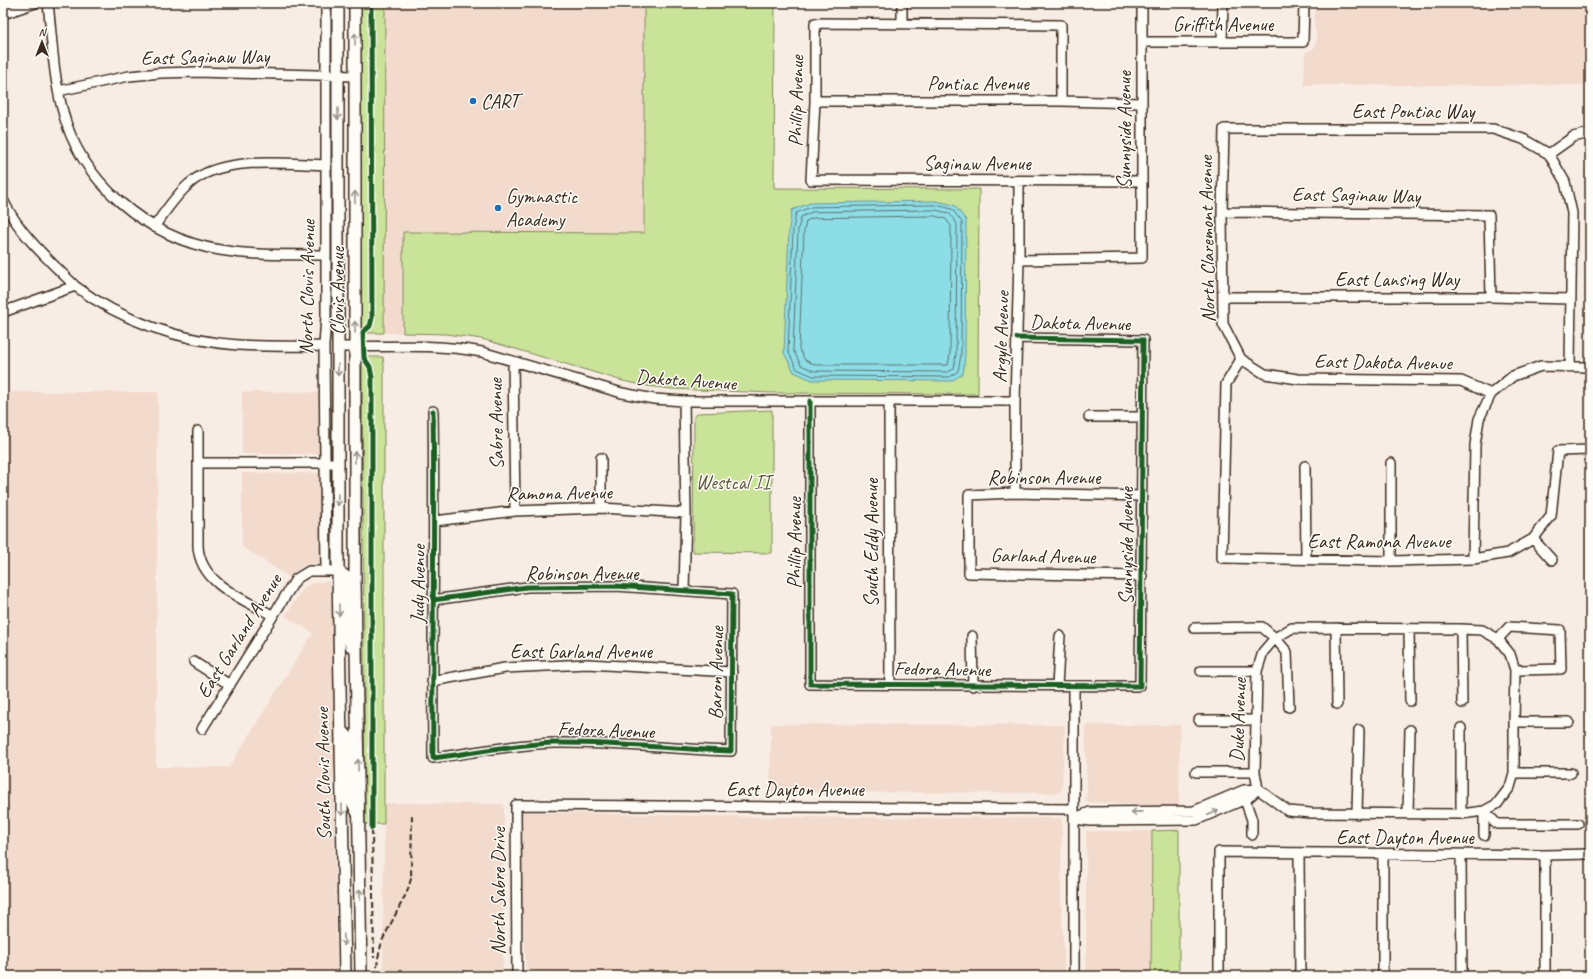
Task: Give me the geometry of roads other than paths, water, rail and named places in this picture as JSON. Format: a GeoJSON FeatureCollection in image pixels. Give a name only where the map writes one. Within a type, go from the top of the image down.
{"type":"FeatureCollection","features":[{"type":"Feature","properties":{"kind":"main road","name":"Clovis Avenue"},"geometry":{"type":"LineString","coordinates":[[338,3],[338,571]]}},
{"type":"Feature","properties":{"kind":"main road","name":"Clovis Avenue"},"geometry":{"type":"LineString","coordinates":[[354,3],[355,580]]}},
{"type":"Feature","properties":{"kind":"main road","name":"South Clovis Avenue"},"geometry":{"type":"LineString","coordinates":[[338,571],[345,976]]}},
{"type":"Feature","properties":{"kind":"main road"},"geometry":{"type":"LineString","coordinates":[[338,571],[345,576],[346,580],[349,638],[356,658]]}},
{"type":"Feature","properties":{"kind":"main road","name":"South Clovis Avenue"},"geometry":{"type":"LineString","coordinates":[[355,580],[361,976]]}},
{"type":"Feature","properties":{"kind":"main road"},"geometry":{"type":"LineString","coordinates":[[340,675],[346,680],[348,727],[351,731],[358,734]]}},
{"type":"Feature","properties":{"kind":"main road"},"geometry":{"type":"LineString","coordinates":[[341,733],[344,733],[349,738],[350,799],[359,816]]}},
{"type":"Feature","properties":{"kind":"street"},"geometry":{"type":"LineString","coordinates":[[3,14],[34,3]]}},
{"type":"Feature","properties":{"kind":"street"},"geometry":{"type":"LineString","coordinates":[[48,3],[58,91],[68,128],[78,150],[92,172],[124,205],[154,227],[186,242],[234,252],[326,255]]}},
{"type":"Feature","properties":{"kind":"street","name":"North Clovis Avenue"},"geometry":{"type":"LineString","coordinates":[[326,3],[326,316],[324,346],[326,571]]}},
{"type":"Feature","properties":{"kind":"street"},"geometry":{"type":"LineString","coordinates":[[902,3],[902,23],[1061,25],[1061,101]]}},
{"type":"Feature","properties":{"kind":"street","name":"Sunnyside Avenue"},"geometry":{"type":"LineString","coordinates":[[1019,260],[1142,258],[1142,3]]}},
{"type":"Feature","properties":{"kind":"street"},"geometry":{"type":"LineString","coordinates":[[1222,3],[1222,42]]}},
{"type":"Feature","properties":{"kind":"street","name":"Griffith Avenue"},"geometry":{"type":"LineString","coordinates":[[1142,42],[1303,42],[1304,3]]}},
{"type":"Feature","properties":{"kind":"street","name":"Phillip Avenue"},"geometry":{"type":"LineString","coordinates":[[811,180],[815,101],[815,23],[902,23]]}},
{"type":"Feature","properties":{"kind":"street","name":"East Saginaw Way"},"geometry":{"type":"LineString","coordinates":[[58,91],[129,76],[161,73],[196,72],[325,74],[354,76]]}},
{"type":"Feature","properties":{"kind":"street","name":"Pontiac Avenue"},"geometry":{"type":"LineString","coordinates":[[815,101],[1061,101],[1142,103]]}},
{"type":"Feature","properties":{"kind":"street","name":"East Pontiac Way"},"geometry":{"type":"LineString","coordinates":[[1224,129],[1493,129],[1523,139],[1549,154]]}},
{"type":"Feature","properties":{"kind":"street","name":"North Claremont Avenue"},"geometry":{"type":"LineString","coordinates":[[1224,129],[1222,212],[1223,324],[1241,359]]}},
{"type":"Feature","properties":{"kind":"street"},"geometry":{"type":"LineString","coordinates":[[1570,367],[1572,213],[1565,182],[1549,154],[1572,137],[1590,133]]}},
{"type":"Feature","properties":{"kind":"street"},"geometry":{"type":"LineString","coordinates":[[154,227],[190,183],[200,176],[219,168],[238,164],[325,165]]}},
{"type":"Feature","properties":{"kind":"street","name":"Saginaw Avenue"},"geometry":{"type":"LineString","coordinates":[[811,180],[1019,182],[1142,181]]}},
{"type":"Feature","properties":{"kind":"street","name":"Argyle Avenue"},"geometry":{"type":"LineString","coordinates":[[1015,493],[1019,182]]}},
{"type":"Feature","properties":{"kind":"street"},"geometry":{"type":"LineString","coordinates":[[3,200],[5,210],[34,244],[75,286],[95,301],[126,316],[156,328],[186,337],[215,343],[239,345],[324,346]]}},
{"type":"Feature","properties":{"kind":"street","name":"East Saginaw Way"},"geometry":{"type":"LineString","coordinates":[[1222,212],[1489,215],[1491,297]]}},
{"type":"Feature","properties":{"kind":"street"},"geometry":{"type":"LineString","coordinates":[[3,312],[75,286]]}},
{"type":"Feature","properties":{"kind":"street","name":"East Lansing Way"},"geometry":{"type":"LineString","coordinates":[[1223,297],[1491,297],[1571,299]]}},
{"type":"Feature","properties":{"kind":"street","name":"Dakota Avenue"},"geometry":{"type":"LineString","coordinates":[[1017,338],[1143,340]]}},
{"type":"Feature","properties":{"kind":"street","name":"Sunnyside Avenue"},"geometry":{"type":"LineString","coordinates":[[1074,687],[1140,686],[1143,340]]}},
{"type":"Feature","properties":{"kind":"street","name":"Dakota Avenue"},"geometry":{"type":"LineString","coordinates":[[338,347],[465,348],[622,393],[654,399],[684,401],[1015,401]]}},
{"type":"Feature","properties":{"kind":"street","name":"East Dakota Avenue"},"geometry":{"type":"LineString","coordinates":[[1241,359],[1265,374],[1298,379],[1461,381],[1491,394]]}},
{"type":"Feature","properties":{"kind":"street","name":"East Ramona Avenue"},"geometry":{"type":"LineString","coordinates":[[1241,359],[1226,384],[1222,558],[1391,561],[1473,559],[1508,553],[1533,539],[1552,516],[1558,451],[1590,450]]}},
{"type":"Feature","properties":{"kind":"street","name":"Sabre Avenue"},"geometry":{"type":"LineString","coordinates":[[513,361],[515,511]]}},
{"type":"Feature","properties":{"kind":"street"},"geometry":{"type":"LineString","coordinates":[[1473,559],[1475,445],[1479,419],[1491,394],[1512,376],[1541,366],[1590,368]]}},
{"type":"Feature","properties":{"kind":"street"},"geometry":{"type":"LineString","coordinates":[[684,401],[686,513],[684,591]]}},
{"type":"Feature","properties":{"kind":"street","name":"Phillip Avenue"},"geometry":{"type":"LineString","coordinates":[[810,401],[810,684]]}},
{"type":"Feature","properties":{"kind":"street","name":"South Eddy Avenue"},"geometry":{"type":"LineString","coordinates":[[889,402],[890,684]]}},
{"type":"Feature","properties":{"kind":"street","name":"Judy Avenue"},"geometry":{"type":"LineString","coordinates":[[433,411],[435,521],[432,681],[433,758]]}},
{"type":"Feature","properties":{"kind":"street"},"geometry":{"type":"LineString","coordinates":[[1089,417],[1142,417]]}},
{"type":"Feature","properties":{"kind":"street"},"geometry":{"type":"LineString","coordinates":[[198,431],[198,546],[200,560],[208,575],[220,586],[272,615]]}},
{"type":"Feature","properties":{"kind":"street"},"geometry":{"type":"LineString","coordinates":[[601,458],[601,508]]}},
{"type":"Feature","properties":{"kind":"street"},"geometry":{"type":"LineString","coordinates":[[198,463],[338,463]]}},
{"type":"Feature","properties":{"kind":"street"},"geometry":{"type":"LineString","coordinates":[[1391,463],[1391,561]]}},
{"type":"Feature","properties":{"kind":"street"},"geometry":{"type":"LineString","coordinates":[[1305,466],[1306,560]]}},
{"type":"Feature","properties":{"kind":"street","name":"Robinson Avenue"},"geometry":{"type":"LineString","coordinates":[[968,574],[969,495],[1015,493],[1142,496]]}},
{"type":"Feature","properties":{"kind":"street","name":"Ramona Avenue"},"geometry":{"type":"LineString","coordinates":[[435,521],[515,511],[601,508],[686,513]]}},
{"type":"Feature","properties":{"kind":"street"},"geometry":{"type":"LineString","coordinates":[[1533,539],[1552,560]]}},
{"type":"Feature","properties":{"kind":"street","name":"East Garland Avenue"},"geometry":{"type":"LineString","coordinates":[[202,729],[272,615],[298,577],[309,571],[338,571]]}},
{"type":"Feature","properties":{"kind":"street","name":"Garland Avenue"},"geometry":{"type":"LineString","coordinates":[[968,574],[1142,576]]}},
{"type":"Feature","properties":{"kind":"street","name":"Robinson Avenue"},"geometry":{"type":"LineString","coordinates":[[433,600],[527,588],[616,586],[732,594]]}},
{"type":"Feature","properties":{"kind":"street","name":"Baron Avenue"},"geometry":{"type":"LineString","coordinates":[[731,751],[732,594]]}},
{"type":"Feature","properties":{"kind":"street"},"geometry":{"type":"LineString","coordinates":[[1194,628],[1262,627],[1275,638],[1287,652],[1289,707]]}},
{"type":"Feature","properties":{"kind":"street"},"geometry":{"type":"LineString","coordinates":[[1498,639],[1509,627],[1560,630],[1561,669],[1515,670]]}},
{"type":"Feature","properties":{"kind":"street","name":"Duke Avenue"},"geometry":{"type":"LineString","coordinates":[[1292,628],[1336,628],[1482,630],[1498,639],[1510,654],[1515,670],[1514,773],[1510,787],[1497,804],[1484,811],[1462,814],[1311,813],[1288,810],[1258,789],[1255,772],[1257,671],[1263,652],[1275,638],[1292,628]]}},
{"type":"Feature","properties":{"kind":"street"},"geometry":{"type":"LineString","coordinates":[[1336,628],[1337,704]]}},
{"type":"Feature","properties":{"kind":"street"},"geometry":{"type":"LineString","coordinates":[[1409,629],[1410,701]]}},
{"type":"Feature","properties":{"kind":"street"},"geometry":{"type":"LineString","coordinates":[[1462,629],[1462,703]]}},
{"type":"Feature","properties":{"kind":"street"},"geometry":{"type":"LineString","coordinates":[[972,636],[972,686]]}},
{"type":"Feature","properties":{"kind":"street"},"geometry":{"type":"LineString","coordinates":[[1057,686],[1060,636]]}},
{"type":"Feature","properties":{"kind":"street"},"geometry":{"type":"LineString","coordinates":[[194,662],[230,685]]}},
{"type":"Feature","properties":{"kind":"street","name":"East Garland Avenue"},"geometry":{"type":"LineString","coordinates":[[432,681],[505,668],[587,664],[732,672]]}},
{"type":"Feature","properties":{"kind":"street"},"geometry":{"type":"LineString","coordinates":[[1201,671],[1257,671]]}},
{"type":"Feature","properties":{"kind":"street","name":"Fedora Avenue"},"geometry":{"type":"LineString","coordinates":[[810,684],[1074,687]]}},
{"type":"Feature","properties":{"kind":"street"},"geometry":{"type":"LineString","coordinates":[[1074,687],[1074,976]]}},
{"type":"Feature","properties":{"kind":"street"},"geometry":{"type":"LineString","coordinates":[[1199,720],[1256,720]]}},
{"type":"Feature","properties":{"kind":"street"},"geometry":{"type":"LineString","coordinates":[[1514,722],[1569,722]]}},
{"type":"Feature","properties":{"kind":"street"},"geometry":{"type":"LineString","coordinates":[[1462,728],[1462,814]]}},
{"type":"Feature","properties":{"kind":"street"},"geometry":{"type":"LineString","coordinates":[[1357,814],[1359,730]]}},
{"type":"Feature","properties":{"kind":"street"},"geometry":{"type":"LineString","coordinates":[[1408,813],[1410,730]]}},
{"type":"Feature","properties":{"kind":"street","name":"Fedora Avenue"},"geometry":{"type":"LineString","coordinates":[[433,758],[553,743],[731,751]]}},
{"type":"Feature","properties":{"kind":"street"},"geometry":{"type":"LineString","coordinates":[[1196,772],[1255,772]]}},
{"type":"Feature","properties":{"kind":"street"},"geometry":{"type":"LineString","coordinates":[[1514,773],[1570,773]]}},
{"type":"Feature","properties":{"kind":"street"},"geometry":{"type":"LineString","coordinates":[[1252,835],[1252,820],[1243,795],[1244,790],[1258,789]]}},
{"type":"Feature","properties":{"kind":"street"},"geometry":{"type":"LineString","coordinates":[[1074,819],[1091,821],[1196,820],[1243,795]]}},
{"type":"Feature","properties":{"kind":"street","name":"East Dayton Avenue"},"geometry":{"type":"LineString","coordinates":[[516,805],[1074,809]]}},
{"type":"Feature","properties":{"kind":"street","name":"North Sabre Drive"},"geometry":{"type":"LineString","coordinates":[[516,805],[517,976]]}},
{"type":"Feature","properties":{"kind":"street"},"geometry":{"type":"LineString","coordinates":[[1484,811],[1496,824],[1578,824]]}},
{"type":"Feature","properties":{"kind":"street"},"geometry":{"type":"LineString","coordinates":[[1484,811],[1484,835]]}},
{"type":"Feature","properties":{"kind":"street","name":"East Dayton Avenue"},"geometry":{"type":"LineString","coordinates":[[1219,976],[1219,852],[1545,856],[1590,854]]}},
{"type":"Feature","properties":{"kind":"street"},"geometry":{"type":"LineString","coordinates":[[1299,854],[1300,976]]}},
{"type":"Feature","properties":{"kind":"street"},"geometry":{"type":"LineString","coordinates":[[1383,976],[1384,855]]}},
{"type":"Feature","properties":{"kind":"street"},"geometry":{"type":"LineString","coordinates":[[1462,855],[1462,976]]}},
{"type":"Feature","properties":{"kind":"street"},"geometry":{"type":"LineString","coordinates":[[1545,856],[1545,976]]}},
{"type":"Feature","properties":{"kind":"water"},"geometry":{"type":"Polygon","coordinates":[[[936,201],[954,205],[966,220],[965,355],[963,374],[951,381],[812,380],[794,372],[784,353],[789,229],[792,210],[810,203],[936,201]]]}},
{"type":"Feature","properties":{"kind":"railway"},"geometry":{"type":"LineString","coordinates":[[376,976],[382,941],[407,892],[411,879],[412,813]]}},
{"type":"Feature","properties":{"kind":"railway"},"geometry":{"type":"LineString","coordinates":[[372,830],[374,958]]}},
{"type":"Feature","properties":{"kind":"place","name":"CART"},"geometry":{"type":"Point","coordinates":[473,101]}},
{"type":"Feature","properties":{"kind":"place","name":"Gymnastic Academy"},"geometry":{"type":"Point","coordinates":[498,208]}},
{"type":"Feature","properties":{"kind":"park label","name":"Westcal II"},"geometry":{"type":"Point","coordinates":[733,482]}}]}
